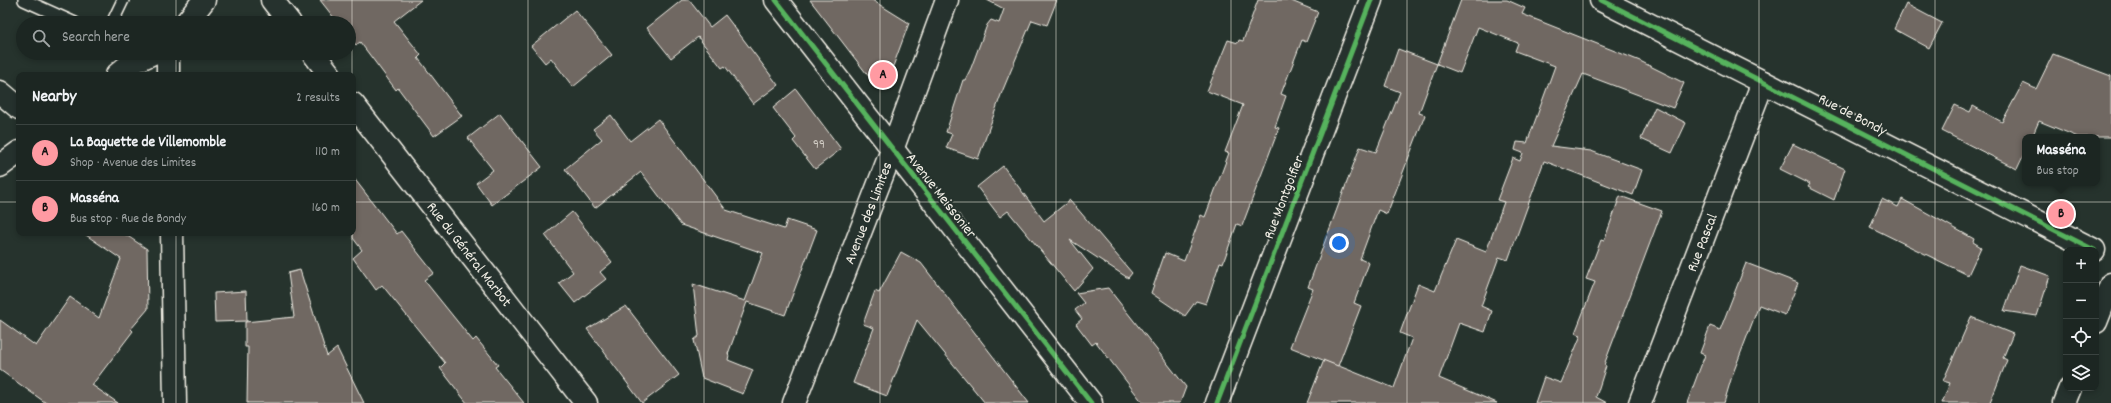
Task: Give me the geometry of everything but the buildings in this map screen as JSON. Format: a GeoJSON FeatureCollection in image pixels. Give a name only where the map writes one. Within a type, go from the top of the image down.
{"type":"FeatureCollection","features":[{"type":"Feature","properties":{"kind":"street"},"geometry":{"type":"LineString","coordinates":[[191,16],[204,0]]}},
{"type":"Feature","properties":{"kind":"street"},"geometry":{"type":"LineString","coordinates":[[272,0],[285,16]]}},
{"type":"Feature","properties":{"kind":"street","name":"Avenue Meissonier"},"geometry":{"type":"LineString","coordinates":[[776,0],[1091,403]]}},
{"type":"Feature","properties":{"kind":"street","name":"Avenue des Limites"},"geometry":{"type":"LineString","coordinates":[[794,403],[892,150],[947,0]]}},
{"type":"Feature","properties":{"kind":"street","name":"Rue Montgolfier"},"geometry":{"type":"LineString","coordinates":[[1218,403],[1371,0]]}},
{"type":"Feature","properties":{"kind":"street","name":"Rue de Bondy"},"geometry":{"type":"LineString","coordinates":[[1601,0],[2087,247]]}},
{"type":"Feature","properties":{"kind":"street"},"geometry":{"type":"LineString","coordinates":[[122,64],[133,60]]}},
{"type":"Feature","properties":{"kind":"street"},"geometry":{"type":"LineString","coordinates":[[168,60],[168,72]]}},
{"type":"Feature","properties":{"kind":"street"},"geometry":{"type":"LineString","coordinates":[[318,60],[328,72]]}},
{"type":"Feature","properties":{"kind":"street","name":"Rue Pascal"},"geometry":{"type":"LineString","coordinates":[[1640,403],[1763,82]]}},
{"type":"Feature","properties":{"kind":"street"},"geometry":{"type":"LineString","coordinates":[[0,92],[16,105]]}},
{"type":"Feature","properties":{"kind":"street","name":"Rue du Général Marbot"},"geometry":{"type":"LineString","coordinates":[[356,108],[586,403]]}},
{"type":"Feature","properties":{"kind":"street"},"geometry":{"type":"LineString","coordinates":[[0,166],[16,154]]}},
{"type":"Feature","properties":{"kind":"street"},"geometry":{"type":"LineString","coordinates":[[172,236],[175,403]]}},
{"type":"Feature","properties":{"kind":"street","name":"Rue de Bondy"},"geometry":{"type":"LineString","coordinates":[[2099,253],[2111,259]]}},
{"type":"Feature","properties":{"kind":"street"},"geometry":{"type":"LineString","coordinates":[[2097,319],[2111,284]]}},
{"type":"Feature","properties":{"kind":"street"},"geometry":{"type":"LineString","coordinates":[[2064,403],[2069,391]]}},
{"type":"Feature","properties":{"kind":"lane"},"geometry":{"type":"LineString","coordinates":[[24,0],[59,16]]}},
{"type":"Feature","properties":{"kind":"lane"},"geometry":{"type":"LineString","coordinates":[[115,16],[123,0]]}},
{"type":"Feature","properties":{"kind":"cycle path"},"geometry":{"type":"LineString","coordinates":[[776,0],[1091,403]]}},
{"type":"Feature","properties":{"kind":"cycle path"},"geometry":{"type":"LineString","coordinates":[[1217,403],[1371,0]]}},
{"type":"Feature","properties":{"kind":"cycle path"},"geometry":{"type":"LineString","coordinates":[[1601,0],[2088,247]]}},
{"type":"Feature","properties":{"kind":"place","name":"La Baguette de Villemomble"},"geometry":{"type":"Point","coordinates":[883,75]}},
{"type":"Feature","properties":{"kind":"place","name":"Masséna"},"geometry":{"type":"Point","coordinates":[2061,214]}}]}
